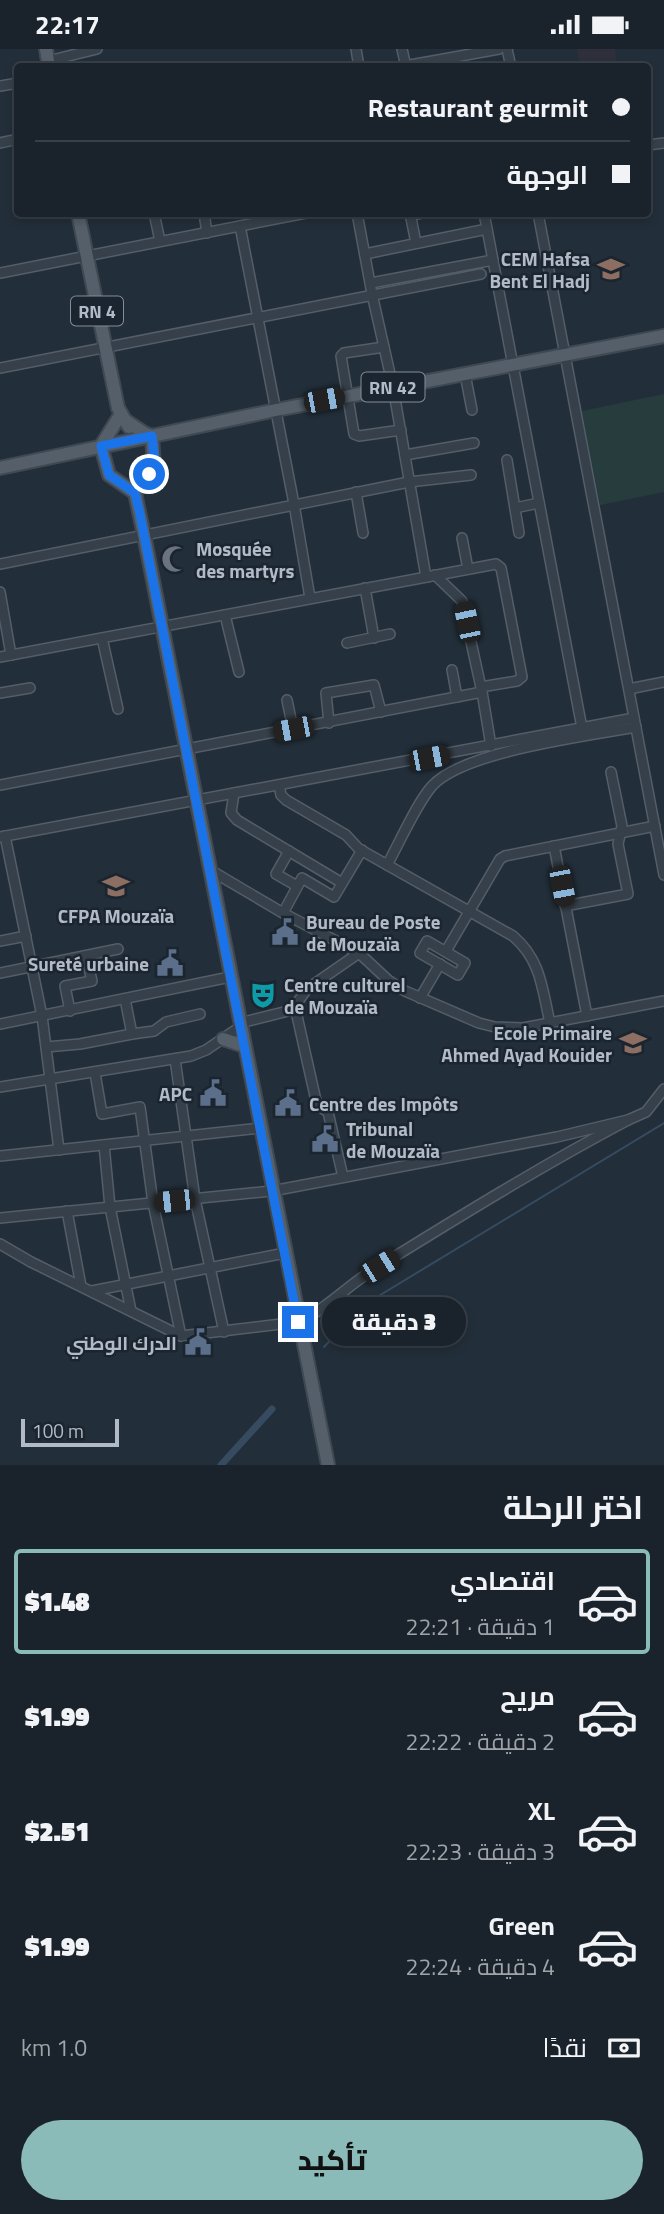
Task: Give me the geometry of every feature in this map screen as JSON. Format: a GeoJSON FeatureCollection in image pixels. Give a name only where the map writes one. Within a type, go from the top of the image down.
{"type":"FeatureCollection","features":[{"type":"Feature","properties":{"kind":"main road","name":"RN 4"},"geometry":{"type":"LineString","coordinates":[[79,217],[123,429]]}},
{"type":"Feature","properties":{"kind":"main road","name":"RN 42"},"geometry":{"type":"LineString","coordinates":[[123,429],[152,436],[276,409],[664,336]]}},
{"type":"Feature","properties":{"kind":"main road"},"geometry":{"type":"LineString","coordinates":[[101,446],[123,429]]}},
{"type":"Feature","properties":{"kind":"main road"},"geometry":{"type":"LineString","coordinates":[[0,468],[101,446],[123,429],[152,436],[154,467],[135,493]]}},
{"type":"Feature","properties":{"kind":"main road"},"geometry":{"type":"LineString","coordinates":[[101,446],[109,475],[135,493],[328,1465]]}},
{"type":"Feature","properties":{"kind":"main road"},"geometry":{"type":"LineString","coordinates":[[223,1039],[244,1046]]}},
{"type":"Feature","properties":{"kind":"street"},"geometry":{"type":"LineString","coordinates":[[48,59],[97,49]]}},
{"type":"Feature","properties":{"kind":"street"},"geometry":{"type":"LineString","coordinates":[[455,62],[499,49]]}},
{"type":"Feature","properties":{"kind":"street"},"geometry":{"type":"LineString","coordinates":[[155,217],[160,241]]}},
{"type":"Feature","properties":{"kind":"street"},"geometry":{"type":"LineString","coordinates":[[204,217],[206,233]]}},
{"type":"Feature","properties":{"kind":"street"},"geometry":{"type":"LineString","coordinates":[[0,273],[286,217]]}},
{"type":"Feature","properties":{"kind":"street"},"geometry":{"type":"LineString","coordinates":[[358,217],[393,387],[409,482],[431,576],[462,601],[491,746]]}},
{"type":"Feature","properties":{"kind":"street"},"geometry":{"type":"LineString","coordinates":[[410,217],[416,243]]}},
{"type":"Feature","properties":{"kind":"street"},"geometry":{"type":"LineString","coordinates":[[485,217],[582,728]]}},
{"type":"Feature","properties":{"kind":"street"},"geometry":{"type":"LineString","coordinates":[[539,217],[664,874]]}},
{"type":"Feature","properties":{"kind":"street"},"geometry":{"type":"LineString","coordinates":[[240,226],[310,598]]}},
{"type":"Feature","properties":{"kind":"street"},"geometry":{"type":"LineString","coordinates":[[365,254],[487,229]]}},
{"type":"Feature","properties":{"kind":"street"},"geometry":{"type":"LineString","coordinates":[[370,283],[493,260]]}},
{"type":"Feature","properties":{"kind":"street"},"geometry":{"type":"LineString","coordinates":[[0,368],[481,274]]}},
{"type":"Feature","properties":{"kind":"street"},"geometry":{"type":"LineString","coordinates":[[384,347],[344,353],[341,356],[355,434],[359,436],[401,431]]}},
{"type":"Feature","properties":{"kind":"street"},"geometry":{"type":"LineString","coordinates":[[465,374],[472,410]]}},
{"type":"Feature","properties":{"kind":"street"},"geometry":{"type":"LineString","coordinates":[[405,455],[474,443]]}},
{"type":"Feature","properties":{"kind":"street"},"geometry":{"type":"LineString","coordinates":[[507,460],[519,533]]}},
{"type":"Feature","properties":{"kind":"street"},"geometry":{"type":"LineString","coordinates":[[0,563],[409,482],[471,475]]}},
{"type":"Feature","properties":{"kind":"street"},"geometry":{"type":"LineString","coordinates":[[356,492],[363,533]]}},
{"type":"Feature","properties":{"kind":"street"},"geometry":{"type":"LineString","coordinates":[[515,508],[539,503]]}},
{"type":"Feature","properties":{"kind":"street"},"geometry":{"type":"LineString","coordinates":[[462,538],[468,569]]}},
{"type":"Feature","properties":{"kind":"street"},"geometry":{"type":"LineString","coordinates":[[0,657],[496,564],[501,568],[522,677],[517,681],[457,697],[0,785]]}},
{"type":"Feature","properties":{"kind":"street"},"geometry":{"type":"LineString","coordinates":[[365,588],[374,638]]}},
{"type":"Feature","properties":{"kind":"street"},"geometry":{"type":"LineString","coordinates":[[0,592],[11,655]]}},
{"type":"Feature","properties":{"kind":"street"},"geometry":{"type":"LineString","coordinates":[[225,615],[239,672]]}},
{"type":"Feature","properties":{"kind":"street"},"geometry":{"type":"LineString","coordinates":[[347,643],[390,634]]}},
{"type":"Feature","properties":{"kind":"street"},"geometry":{"type":"LineString","coordinates":[[102,638],[118,709]]}},
{"type":"Feature","properties":{"kind":"street"},"geometry":{"type":"LineString","coordinates":[[452,670],[457,697]]}},
{"type":"Feature","properties":{"kind":"street"},"geometry":{"type":"LineString","coordinates":[[629,689],[664,682]]}},
{"type":"Feature","properties":{"kind":"street"},"geometry":{"type":"LineString","coordinates":[[329,723],[326,694],[374,685],[381,712]]}},
{"type":"Feature","properties":{"kind":"street"},"geometry":{"type":"LineString","coordinates":[[0,693],[30,688]]}},
{"type":"Feature","properties":{"kind":"street"},"geometry":{"type":"LineString","coordinates":[[287,700],[293,729]]}},
{"type":"Feature","properties":{"kind":"street"},"geometry":{"type":"LineString","coordinates":[[59,1150],[42,1016],[3,836],[582,728],[635,722]]}},
{"type":"Feature","properties":{"kind":"street"},"geometry":{"type":"LineString","coordinates":[[387,865],[427,794],[440,779],[490,756],[635,722]]}},
{"type":"Feature","properties":{"kind":"street"},"geometry":{"type":"LineString","coordinates":[[565,906],[628,894],[618,844],[622,833],[611,772]]}},
{"type":"Feature","properties":{"kind":"street"},"geometry":{"type":"LineString","coordinates":[[279,785],[281,795],[286,800],[346,835],[362,850],[513,936],[531,955],[538,969],[550,1023]]}},
{"type":"Feature","properties":{"kind":"street"},"geometry":{"type":"LineString","coordinates":[[234,793],[231,813],[233,817],[342,883]]}},
{"type":"Feature","properties":{"kind":"street"},"geometry":{"type":"LineString","coordinates":[[446,951],[500,859],[510,854],[655,826]]}},
{"type":"Feature","properties":{"kind":"street"},"geometry":{"type":"LineString","coordinates":[[554,846],[586,1016]]}},
{"type":"Feature","properties":{"kind":"street"},"geometry":{"type":"LineString","coordinates":[[283,913],[302,879],[334,897],[362,850]]}},
{"type":"Feature","properties":{"kind":"street"},"geometry":{"type":"LineString","coordinates":[[289,851],[276,874],[297,886]]}},
{"type":"Feature","properties":{"kind":"street"},"geometry":{"type":"LineString","coordinates":[[210,870],[359,953],[388,980],[465,1019],[495,1027],[523,1028],[664,1001]]}},
{"type":"Feature","properties":{"kind":"street"},"geometry":{"type":"LineString","coordinates":[[0,941],[26,936]]}},
{"type":"Feature","properties":{"kind":"street"},"geometry":{"type":"LineString","coordinates":[[428,941],[465,963],[458,975],[440,964],[420,953],[428,941]]}},
{"type":"Feature","properties":{"kind":"street"},"geometry":{"type":"LineString","coordinates":[[0,973],[118,949]]}},
{"type":"Feature","properties":{"kind":"street"},"geometry":{"type":"LineString","coordinates":[[0,1087],[51,1081],[201,1053],[240,1025],[288,1012],[295,1007],[307,989],[359,953]]}},
{"type":"Feature","properties":{"kind":"street"},"geometry":{"type":"LineString","coordinates":[[70,1011],[65,986],[92,981],[86,955]]}},
{"type":"Feature","properties":{"kind":"street"},"geometry":{"type":"LineString","coordinates":[[420,998],[440,964]]}},
{"type":"Feature","properties":{"kind":"street"},"geometry":{"type":"LineString","coordinates":[[0,1024],[230,977]]}},
{"type":"Feature","properties":{"kind":"street"},"geometry":{"type":"LineString","coordinates":[[125,999],[132,1034]]}},
{"type":"Feature","properties":{"kind":"street"},"geometry":{"type":"LineString","coordinates":[[295,1007],[317,1105],[328,1112],[344,1177]]}},
{"type":"Feature","properties":{"kind":"street"},"geometry":{"type":"LineString","coordinates":[[46,1047],[154,1031],[166,1022],[200,1014]]}},
{"type":"Feature","properties":{"kind":"street"},"geometry":{"type":"LineString","coordinates":[[175,1059],[195,1199],[224,1332]]}},
{"type":"Feature","properties":{"kind":"street"},"geometry":{"type":"LineString","coordinates":[[95,1073],[102,1114],[140,1107],[153,1203],[181,1336]]}},
{"type":"Feature","properties":{"kind":"street"},"geometry":{"type":"LineString","coordinates":[[0,1218],[272,1191],[557,1137],[646,1112],[664,1089]]}},
{"type":"Feature","properties":{"kind":"street"},"geometry":{"type":"LineString","coordinates":[[0,1244],[181,1336],[298,1322],[311,1316],[359,1279],[472,1209],[552,1160],[628,1119]]}},
{"type":"Feature","properties":{"kind":"street"},"geometry":{"type":"LineString","coordinates":[[0,1156],[260,1128]]}},
{"type":"Feature","properties":{"kind":"street"},"geometry":{"type":"LineString","coordinates":[[104,1145],[110,1207],[131,1311]]}},
{"type":"Feature","properties":{"kind":"street"},"geometry":{"type":"LineString","coordinates":[[67,1211],[81,1286]]}},
{"type":"Feature","properties":{"kind":"street"},"geometry":{"type":"LineString","coordinates":[[92,1291],[285,1253]]}},
{"type":"Feature","properties":{"kind":"shaded area"},"geometry":{"type":"Polygon","coordinates":[[[577,49],[615,49],[617,63],[579,63],[577,49]]]}},
{"type":"Feature","properties":{"kind":"green space"},"geometry":{"type":"Polygon","coordinates":[[[664,394],[664,492],[600,505],[582,411],[664,394]]]}},
{"type":"Feature","properties":{"kind":"waterway"},"geometry":{"type":"LineString","coordinates":[[324,1347],[355,1314],[377,1297],[664,1123]]}},
{"type":"Feature","properties":{"kind":"waterway"},"geometry":{"type":"LineString","coordinates":[[221,1465],[272,1409]]}},
{"type":"Feature","properties":{"kind":"place","name":"CEM Hafsa Bent El Hadj"},"geometry":{"type":"Point","coordinates":[611,269]}},
{"type":"Feature","properties":{"kind":"place","name":"Mosquée des martyrs"},"geometry":{"type":"Point","coordinates":[175,559]}},
{"type":"Feature","properties":{"kind":"place","name":"CFPA Mouzaïa"},"geometry":{"type":"Point","coordinates":[116,886]}},
{"type":"Feature","properties":{"kind":"place","name":"Bureau de Poste de Mouzaïa"},"geometry":{"type":"Point","coordinates":[285,932]}},
{"type":"Feature","properties":{"kind":"place","name":"Sureté urbaine"},"geometry":{"type":"Point","coordinates":[170,963]}},
{"type":"Feature","properties":{"kind":"place","name":"Centre culturel de Mouzaïa"},"geometry":{"type":"Point","coordinates":[263,995]}},
{"type":"Feature","properties":{"kind":"place","name":"Ecole Primaire Ahmed Ayad Kouider"},"geometry":{"type":"Point","coordinates":[633,1043]}},
{"type":"Feature","properties":{"kind":"place","name":"APC"},"geometry":{"type":"Point","coordinates":[213,1093]}},
{"type":"Feature","properties":{"kind":"place","name":"Centre des Impôts"},"geometry":{"type":"Point","coordinates":[288,1103]}},
{"type":"Feature","properties":{"kind":"place","name":"Tribunal de Mouzaïa"},"geometry":{"type":"Point","coordinates":[325,1139]}},
{"type":"Feature","properties":{"kind":"place","name":"الدرك الوطني"},"geometry":{"type":"Point","coordinates":[198,1342]}},
{"type":"Feature","properties":{"kind":"route"},"geometry":{"type":"LineString","coordinates":[[149,474],[155,463],[152,436],[101,446],[106,470],[114,480],[135,493],[140,514],[298,1322]]}}]}
